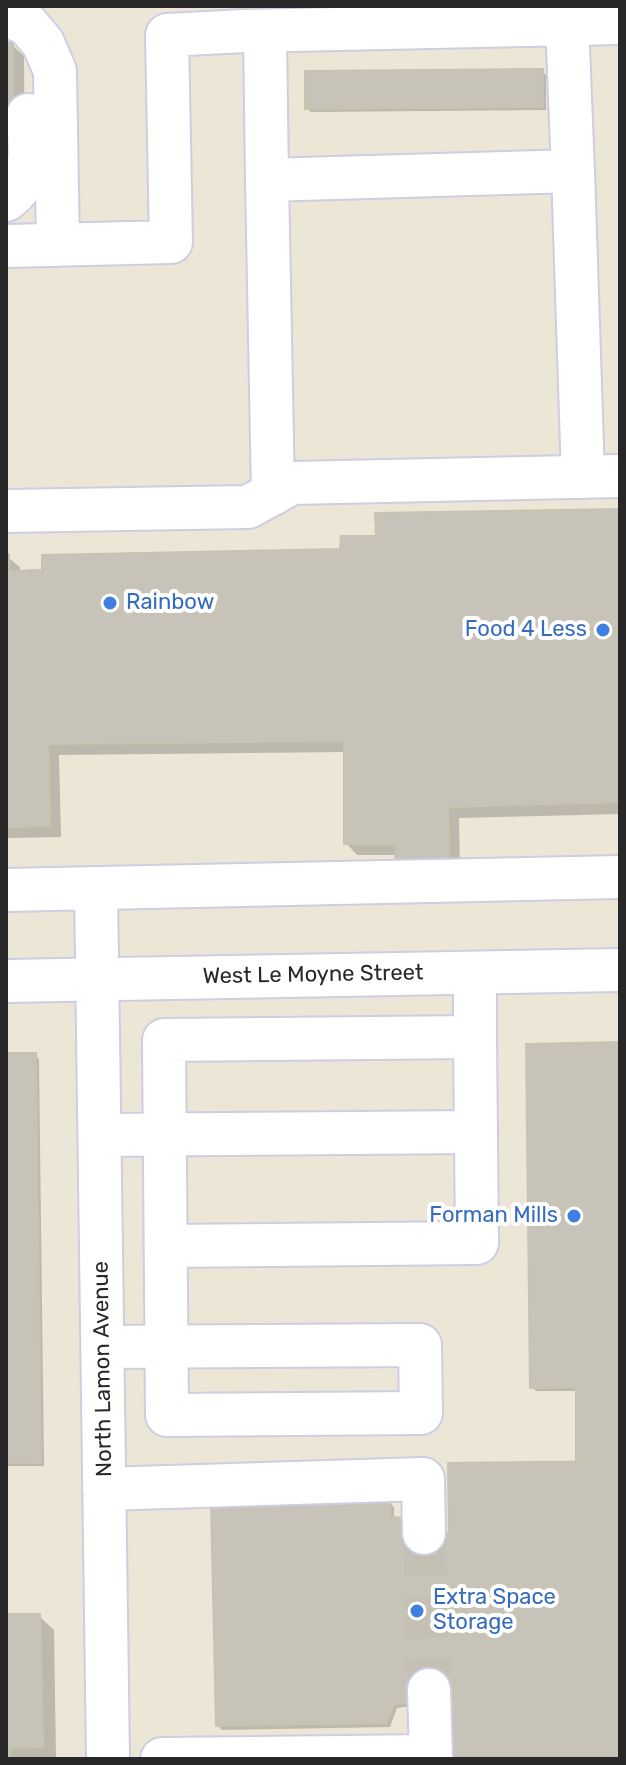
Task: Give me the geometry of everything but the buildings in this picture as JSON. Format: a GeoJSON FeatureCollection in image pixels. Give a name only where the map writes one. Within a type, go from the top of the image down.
{"type":"FeatureCollection","features":[{"type":"Feature","properties":{"kind":"street"},"geometry":{"type":"LineString","coordinates":[[6,15],[27,24],[43,43],[55,71],[58,245]]}},
{"type":"Feature","properties":{"kind":"street"},"geometry":{"type":"LineString","coordinates":[[6,246],[171,242],[167,35],[246,23],[593,19],[573,171],[602,477],[292,483],[248,507],[6,511]]}},
{"type":"Feature","properties":{"kind":"street"},"geometry":{"type":"LineString","coordinates":[[246,23],[267,180],[273,494]]}},
{"type":"Feature","properties":{"kind":"street"},"geometry":{"type":"LineString","coordinates":[[6,200],[24,184],[28,171],[28,67],[43,43]]}},
{"type":"Feature","properties":{"kind":"street"},"geometry":{"type":"LineString","coordinates":[[267,180],[573,171]]}},
{"type":"Feature","properties":{"kind":"street"},"geometry":{"type":"LineString","coordinates":[[6,890],[620,877]]}},
{"type":"Feature","properties":{"kind":"street","name":"North Lamon Avenue"},"geometry":{"type":"LineString","coordinates":[[96,888],[104,1489],[118,1756]]}},
{"type":"Feature","properties":{"kind":"street","name":"West Le Moyne Street"},"geometry":{"type":"LineString","coordinates":[[6,981],[620,970]]}},
{"type":"Feature","properties":{"kind":"street"},"geometry":{"type":"LineString","coordinates":[[166,1246],[477,1243],[475,973]]}},
{"type":"Feature","properties":{"kind":"street"},"geometry":{"type":"LineString","coordinates":[[185,977],[185,1040]]}},
{"type":"Feature","properties":{"kind":"street"},"geometry":{"type":"LineString","coordinates":[[102,1347],[167,1347],[420,1345],[421,1413],[167,1415],[167,1347],[164,1040],[475,1037]]}},
{"type":"Feature","properties":{"kind":"street"},"geometry":{"type":"LineString","coordinates":[[100,1135],[476,1132]]}},
{"type":"Feature","properties":{"kind":"street"},"geometry":{"type":"LineString","coordinates":[[104,1489],[423,1479],[424,1533]]}},
{"type":"Feature","properties":{"kind":"street"},"geometry":{"type":"LineString","coordinates":[[162,1759],[431,1756],[429,1690]]}},
{"type":"Feature","properties":{"kind":"tunnel"},"geometry":{"type":"LineString","coordinates":[[424,1533],[429,1690]]}},
{"type":"Feature","properties":{"kind":"place","name":"Rainbow"},"geometry":{"type":"Point","coordinates":[110,603]}},
{"type":"Feature","properties":{"kind":"place","name":"Food 4 Less"},"geometry":{"type":"Point","coordinates":[603,630]}},
{"type":"Feature","properties":{"kind":"place","name":"Forman Mills"},"geometry":{"type":"Point","coordinates":[574,1216]}},
{"type":"Feature","properties":{"kind":"place","name":"Extra Space Storage"},"geometry":{"type":"Point","coordinates":[417,1611]}}]}
